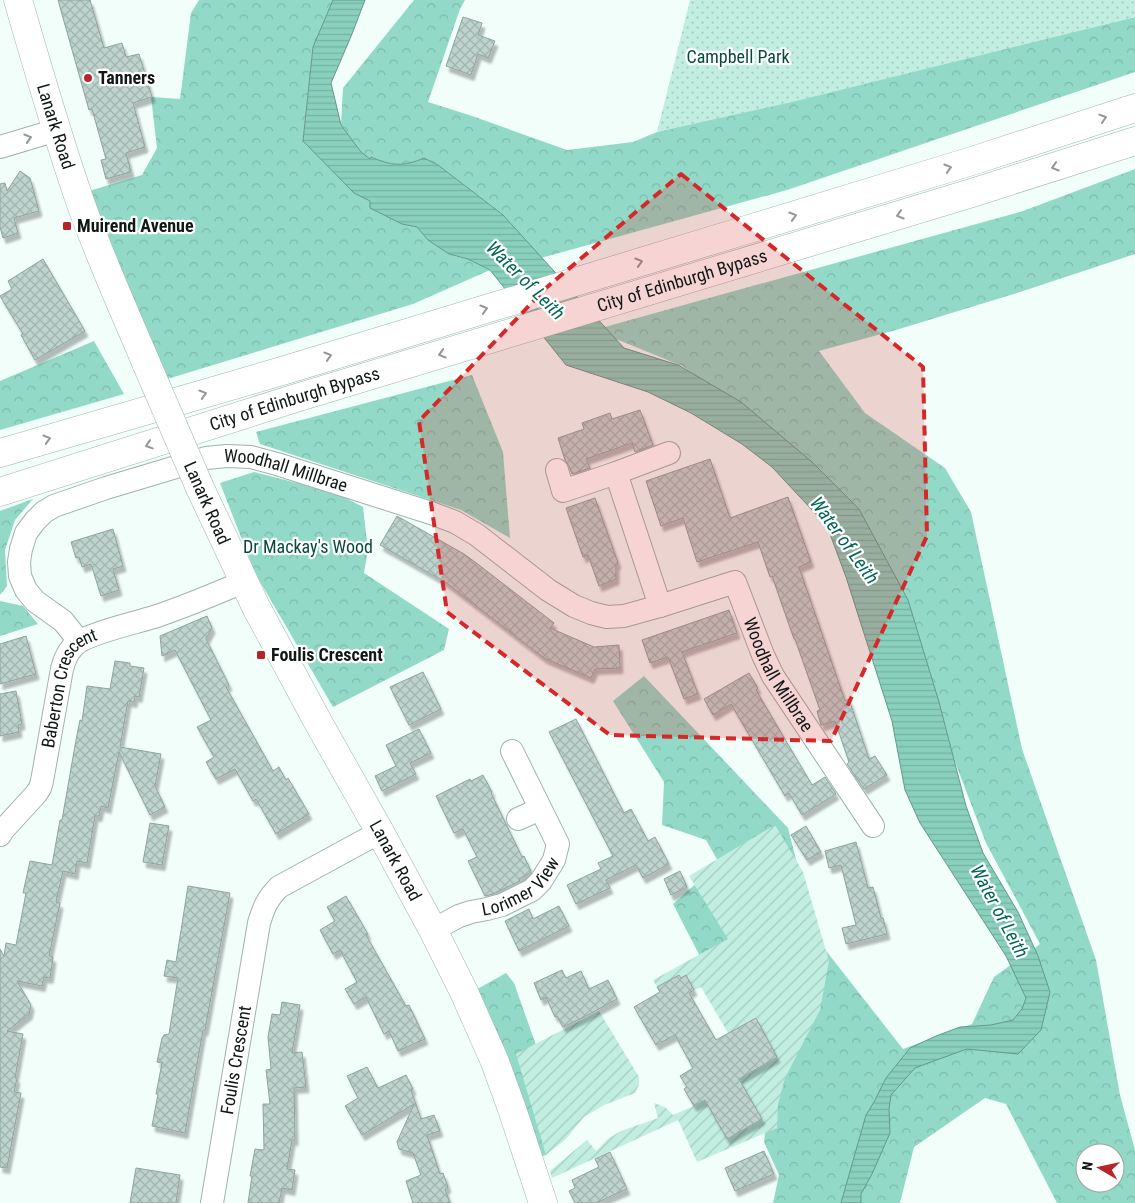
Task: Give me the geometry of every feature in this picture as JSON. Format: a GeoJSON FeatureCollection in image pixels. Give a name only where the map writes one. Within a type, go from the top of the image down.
{"type":"FeatureCollection","features":[{"type":"Feature","properties":{"kind":"main road","name":"Lanark Road"},"geometry":{"type":"LineString","coordinates":[[18,0],[82,207],[146,365],[243,582],[433,930],[464,992],[495,1062],[543,1203]]}},
{"type":"Feature","properties":{"kind":"main road","name":"City of Edinburgh Bypass"},"geometry":{"type":"LineString","coordinates":[[0,453],[746,230],[966,163],[1135,108]]}},
{"type":"Feature","properties":{"kind":"main road","name":"City of Edinburgh Bypass"},"geometry":{"type":"LineString","coordinates":[[0,492],[296,398],[757,259],[1135,141]]}},
{"type":"Feature","properties":{"kind":"street"},"geometry":{"type":"LineString","coordinates":[[0,147],[57,130]]}},
{"type":"Feature","properties":{"kind":"street"},"geometry":{"type":"LineString","coordinates":[[557,470],[563,491],[669,453]]}},
{"type":"Feature","properties":{"kind":"street","name":"Woodhall Millbrae"},"geometry":{"type":"LineString","coordinates":[[79,642],[63,621],[35,601],[26,590],[20,576],[19,562],[21,549],[26,533],[35,521],[54,506],[106,488],[206,458],[227,456],[251,457],[414,507],[455,522],[477,534],[548,590],[574,606],[591,613],[607,617],[624,616],[735,582],[763,656],[773,676],[873,826]]}},
{"type":"Feature","properties":{"kind":"street"},"geometry":{"type":"LineString","coordinates":[[616,473],[660,606]]}},
{"type":"Feature","properties":{"kind":"street","name":"Baberton Crescent"},"geometry":{"type":"LineString","coordinates":[[1,831],[40,788],[63,663],[71,648],[97,634],[156,616],[243,582]]}},
{"type":"Feature","properties":{"kind":"street","name":"Lorimer View"},"geometry":{"type":"LineString","coordinates":[[433,930],[459,916],[502,905],[532,890],[541,881],[554,860],[558,844],[512,751]]}},
{"type":"Feature","properties":{"kind":"street"},"geometry":{"type":"LineString","coordinates":[[518,819],[540,808]]}},
{"type":"Feature","properties":{"kind":"street","name":"Foulis Crescent"},"geometry":{"type":"LineString","coordinates":[[212,1203],[263,908],[279,887],[380,832]]}},
{"type":"Feature","properties":{"kind":"highlighted area"},"geometry":{"type":"Polygon","coordinates":[[[681,174],[923,367],[927,536],[831,741],[610,735],[447,612],[419,421],[546,288],[681,174]]]}},
{"type":"Feature","properties":{"kind":"green space"},"geometry":{"type":"Polygon","coordinates":[[[199,0],[333,0],[313,47],[303,141],[402,224],[417,227],[428,240],[454,256],[468,259],[490,270],[413,304],[164,380],[86,192],[142,175],[157,148],[151,97],[180,99],[191,13],[199,0]]]}},
{"type":"Feature","properties":{"kind":"green space"},"geometry":{"type":"Polygon","coordinates":[[[414,0],[465,0],[460,9],[428,102],[567,150],[633,142],[657,132],[1135,17],[1135,72],[787,190],[541,258],[503,215],[438,165],[424,158],[404,164],[391,164],[371,157],[370,159],[361,152],[341,125],[343,88],[414,0]]]}},
{"type":"Feature","properties":{"kind":"green space","name":"Campbell Park"},"geometry":{"type":"Polygon","coordinates":[[[690,0],[1135,0],[1135,17],[792,102],[657,132],[690,0]]]}},
{"type":"Feature","properties":{"kind":"green space"},"geometry":{"type":"Polygon","coordinates":[[[1135,169],[1135,254],[1017,293],[819,351],[865,413],[945,468],[971,512],[1022,749],[1096,960],[1120,1095],[1135,1150],[1135,1203],[1057,1203],[1006,1104],[985,1098],[914,1147],[900,1203],[773,1203],[779,1175],[764,1142],[778,1013],[704,964],[673,904],[719,863],[706,840],[662,825],[664,782],[613,701],[644,676],[788,828],[816,938],[903,1049],[972,1024],[994,977],[1040,944],[986,843],[918,665],[779,437],[682,366],[594,330],[1023,211],[1135,169]]]}},
{"type":"Feature","properties":{"kind":"green space"},"geometry":{"type":"Polygon","coordinates":[[[94,341],[124,394],[0,430],[0,381],[94,341]]]}},
{"type":"Feature","properties":{"kind":"green space"},"geometry":{"type":"Polygon","coordinates":[[[472,375],[503,452],[510,538],[461,510],[260,444],[256,432],[472,375]]]}},
{"type":"Feature","properties":{"kind":"green space","name":"Dr Mackay's Wood"},"geometry":{"type":"Polygon","coordinates":[[[254,472],[336,493],[363,507],[368,550],[364,573],[449,629],[444,650],[333,707],[255,573],[220,483],[254,472]]]}},
{"type":"Feature","properties":{"kind":"green space"},"geometry":{"type":"Polygon","coordinates":[[[33,499],[15,520],[5,550],[7,586],[0,595],[0,511],[33,499]]]}},
{"type":"Feature","properties":{"kind":"green space"},"geometry":{"type":"Polygon","coordinates":[[[0,601],[23,606],[38,624],[0,636],[0,601]]]}},
{"type":"Feature","properties":{"kind":"green space"},"geometry":{"type":"Polygon","coordinates":[[[775,825],[803,872],[829,961],[820,1010],[785,1078],[778,1104],[777,1128],[697,1162],[678,1120],[552,1178],[550,1171],[587,1140],[596,1151],[609,1138],[621,1131],[658,1118],[654,1103],[665,1107],[673,1115],[705,1100],[727,1139],[762,1119],[739,1079],[777,1057],[756,1018],[728,1033],[701,987],[694,990],[686,975],[681,978],[679,975],[657,987],[653,980],[728,939],[689,876],[775,825]]]}},
{"type":"Feature","properties":{"kind":"green space"},"geometry":{"type":"Polygon","coordinates":[[[506,973],[514,983],[543,1065],[561,1136],[546,1155],[530,1160],[472,992],[506,973]]]}},
{"type":"Feature","properties":{"kind":"green space"},"geometry":{"type":"Polygon","coordinates":[[[599,1011],[639,1077],[639,1085],[635,1093],[604,1105],[584,1117],[566,1139],[546,1155],[516,1054],[599,1011]]]}},
{"type":"Feature","properties":{"kind":"water","name":"Water of Leith"},"geometry":{"type":"Polygon","coordinates":[[[333,0],[365,0],[331,83],[341,125],[361,152],[370,159],[371,157],[391,164],[410,163],[424,158],[438,165],[503,215],[624,348],[678,365],[741,402],[812,462],[859,509],[908,600],[939,702],[966,806],[983,853],[1018,912],[1038,956],[1050,992],[1041,1030],[1018,1054],[967,1049],[915,1068],[891,1095],[889,1109],[890,1133],[861,1194],[861,1203],[841,1203],[866,1115],[886,1078],[910,1048],[960,1027],[991,1025],[1013,1020],[1022,1009],[1026,998],[1006,956],[920,823],[905,790],[892,721],[846,577],[827,526],[772,467],[742,444],[691,413],[648,392],[566,365],[490,270],[468,259],[449,254],[428,240],[417,227],[402,224],[370,208],[370,201],[354,193],[303,141],[313,47],[333,0]]]}},
{"type":"Feature","properties":{"kind":"building"},"geometry":{"type":"Polygon","coordinates":[[[58,0],[90,0],[104,48],[122,43],[126,57],[139,54],[152,97],[133,103],[145,147],[126,153],[131,172],[106,179],[101,160],[106,159],[92,109],[89,110],[58,0]]]}},
{"type":"Feature","properties":{"kind":"building"},"geometry":{"type":"Polygon","coordinates":[[[463,17],[482,23],[478,35],[495,41],[488,58],[478,54],[471,75],[446,66],[463,17]]]}},
{"type":"Feature","properties":{"kind":"building"},"geometry":{"type":"Polygon","coordinates":[[[20,171],[30,178],[39,211],[14,218],[18,233],[3,238],[0,227],[0,184],[5,183],[7,191],[20,171]]]}},
{"type":"Feature","properties":{"kind":"building"},"geometry":{"type":"Polygon","coordinates":[[[43,259],[85,331],[35,360],[21,335],[23,334],[0,296],[12,289],[8,281],[43,259]]]}},
{"type":"Feature","properties":{"kind":"building"},"geometry":{"type":"Polygon","coordinates":[[[640,410],[653,445],[635,452],[632,443],[586,459],[590,468],[572,474],[558,438],[584,429],[582,423],[610,413],[612,419],[640,410]]]}},
{"type":"Feature","properties":{"kind":"building"},"geometry":{"type":"Polygon","coordinates":[[[710,459],[730,518],[788,497],[811,562],[799,567],[845,701],[849,699],[869,759],[875,756],[887,775],[864,789],[847,764],[849,762],[835,721],[821,725],[817,711],[820,710],[758,542],[697,562],[683,518],[661,526],[646,481],[710,459]]]}},
{"type":"Feature","properties":{"kind":"building"},"geometry":{"type":"Polygon","coordinates":[[[595,498],[618,563],[616,564],[616,579],[599,586],[588,555],[583,557],[566,508],[595,498]]]}},
{"type":"Feature","properties":{"kind":"building"},"geometry":{"type":"Polygon","coordinates":[[[397,516],[475,562],[554,623],[550,628],[594,647],[619,645],[620,668],[595,669],[591,678],[544,658],[445,582],[380,545],[397,516]]]}},
{"type":"Feature","properties":{"kind":"building"},"geometry":{"type":"Polygon","coordinates":[[[113,529],[123,566],[113,569],[119,590],[101,596],[91,564],[82,567],[79,557],[76,558],[71,542],[113,529]]]}},
{"type":"Feature","properties":{"kind":"building"},"geometry":{"type":"Polygon","coordinates":[[[729,610],[737,633],[682,652],[698,694],[684,699],[668,657],[650,663],[642,640],[729,610]]]}},
{"type":"Feature","properties":{"kind":"building"},"geometry":{"type":"Polygon","coordinates":[[[207,616],[212,628],[206,639],[229,685],[226,687],[273,771],[279,767],[286,780],[288,778],[309,814],[276,834],[256,799],[253,801],[235,769],[216,779],[206,762],[214,757],[197,727],[211,720],[175,650],[162,656],[160,636],[207,616]]]}},
{"type":"Feature","properties":{"kind":"building"},"geometry":{"type":"Polygon","coordinates":[[[26,636],[36,674],[0,684],[0,644],[26,636]]]}},
{"type":"Feature","properties":{"kind":"building"},"geometry":{"type":"Polygon","coordinates":[[[115,661],[130,663],[130,666],[144,668],[139,697],[135,696],[134,702],[128,701],[120,747],[161,754],[155,786],[165,807],[150,815],[119,752],[108,808],[101,806],[99,816],[95,816],[87,863],[77,861],[75,874],[63,871],[56,902],[60,903],[49,956],[53,957],[50,978],[44,977],[42,986],[17,981],[31,1005],[29,1014],[7,1031],[23,1034],[14,1092],[21,1093],[7,1168],[0,1167],[0,949],[4,956],[6,943],[16,945],[26,893],[23,893],[30,861],[52,865],[80,720],[82,721],[87,686],[110,689],[115,661]]]}},
{"type":"Feature","properties":{"kind":"building"},"geometry":{"type":"Polygon","coordinates":[[[423,672],[441,709],[409,725],[390,687],[423,672]]]}},
{"type":"Feature","properties":{"kind":"building"},"geometry":{"type":"Polygon","coordinates":[[[749,673],[758,688],[756,690],[812,785],[825,777],[836,794],[802,815],[789,793],[785,796],[731,704],[713,715],[704,699],[749,673]]]}},
{"type":"Feature","properties":{"kind":"building"},"geometry":{"type":"Polygon","coordinates":[[[16,691],[22,724],[18,725],[19,732],[0,736],[0,694],[16,691]]]}},
{"type":"Feature","properties":{"kind":"building"},"geometry":{"type":"Polygon","coordinates":[[[576,719],[624,813],[631,809],[648,841],[655,837],[669,864],[643,878],[636,865],[606,880],[610,888],[576,904],[567,885],[601,869],[598,863],[613,856],[549,732],[576,719]]]}},
{"type":"Feature","properties":{"kind":"building"},"geometry":{"type":"Polygon","coordinates":[[[419,729],[431,753],[410,763],[416,774],[382,791],[375,776],[396,766],[386,745],[419,729]]]}},
{"type":"Feature","properties":{"kind":"building"},"geometry":{"type":"Polygon","coordinates":[[[483,775],[522,857],[524,856],[531,871],[519,879],[520,881],[485,896],[468,861],[477,857],[463,829],[454,833],[436,796],[470,779],[471,781],[483,775]]]}},
{"type":"Feature","properties":{"kind":"building"},"geometry":{"type":"Polygon","coordinates":[[[150,823],[169,826],[162,865],[143,862],[150,823]]]}},
{"type":"Feature","properties":{"kind":"building"},"geometry":{"type":"Polygon","coordinates":[[[806,826],[821,852],[807,860],[791,835],[806,826]]]}},
{"type":"Feature","properties":{"kind":"building"},"geometry":{"type":"Polygon","coordinates":[[[856,842],[868,888],[873,887],[887,934],[846,944],[842,928],[856,925],[841,865],[829,868],[825,851],[856,842]]]}},
{"type":"Feature","properties":{"kind":"building"},"geometry":{"type":"Polygon","coordinates":[[[680,871],[687,887],[671,895],[664,879],[680,871]]]}},
{"type":"Feature","properties":{"kind":"building"},"geometry":{"type":"Polygon","coordinates":[[[188,886],[230,893],[185,1133],[152,1126],[162,1063],[157,1062],[162,1038],[164,1035],[169,1034],[178,978],[164,976],[167,960],[176,962],[188,886]]]}},
{"type":"Feature","properties":{"kind":"building"},"geometry":{"type":"Polygon","coordinates":[[[346,896],[406,1006],[409,1005],[425,1039],[398,1051],[389,1031],[384,1034],[366,997],[354,1004],[345,989],[357,982],[340,950],[333,954],[320,930],[335,921],[327,907],[346,896]]]}},
{"type":"Feature","properties":{"kind":"building"},"geometry":{"type":"Polygon","coordinates":[[[559,906],[569,926],[519,951],[505,921],[529,909],[533,919],[559,906]]]}},
{"type":"Feature","properties":{"kind":"building"},"geometry":{"type":"Polygon","coordinates":[[[562,970],[566,978],[581,971],[589,989],[608,980],[617,999],[563,1027],[557,1016],[555,1017],[546,997],[541,1000],[534,983],[562,970]]]}},
{"type":"Feature","properties":{"kind":"building"},"geometry":{"type":"Polygon","coordinates":[[[679,975],[681,978],[686,975],[694,990],[689,993],[716,1040],[756,1018],[777,1057],[739,1079],[762,1119],[727,1139],[705,1100],[694,1106],[684,1089],[687,1087],[680,1076],[693,1068],[675,1035],[656,1045],[634,1007],[660,992],[657,987],[679,975]]]}},
{"type":"Feature","properties":{"kind":"building"},"geometry":{"type":"Polygon","coordinates":[[[282,1002],[300,1005],[292,1053],[302,1052],[306,1087],[294,1088],[295,1140],[292,1140],[287,1169],[295,1170],[292,1190],[282,1188],[279,1203],[248,1203],[255,1149],[264,1150],[263,1104],[270,1104],[266,1070],[271,1069],[268,1037],[272,1014],[280,1015],[282,1002]]]}},
{"type":"Feature","properties":{"kind":"building"},"geometry":{"type":"Polygon","coordinates":[[[367,1067],[378,1088],[406,1075],[413,1089],[411,1090],[421,1119],[434,1115],[440,1131],[427,1135],[440,1174],[443,1173],[448,1187],[445,1189],[450,1203],[413,1203],[406,1181],[421,1175],[413,1153],[399,1149],[397,1142],[414,1104],[362,1135],[345,1106],[358,1098],[347,1076],[367,1067]]]}},
{"type":"Feature","properties":{"kind":"building"},"geometry":{"type":"Polygon","coordinates":[[[764,1151],[774,1174],[735,1191],[725,1168],[764,1151]]]}},
{"type":"Feature","properties":{"kind":"building"},"geometry":{"type":"Polygon","coordinates":[[[610,1152],[627,1189],[596,1203],[575,1203],[569,1191],[575,1188],[572,1180],[599,1167],[595,1159],[610,1152]]]}},
{"type":"Feature","properties":{"kind":"building"},"geometry":{"type":"Polygon","coordinates":[[[136,1168],[180,1175],[176,1203],[130,1203],[136,1168]]]}},
{"type":"Feature","properties":{"kind":"place","name":"Tanners"},"geometry":{"type":"Point","coordinates":[88,78]}},
{"type":"Feature","properties":{"kind":"place","name":"Muirend Avenue"},"geometry":{"type":"Point","coordinates":[67,226]}},
{"type":"Feature","properties":{"kind":"place","name":"Foulis Crescent"},"geometry":{"type":"Point","coordinates":[261,655]}}]}
